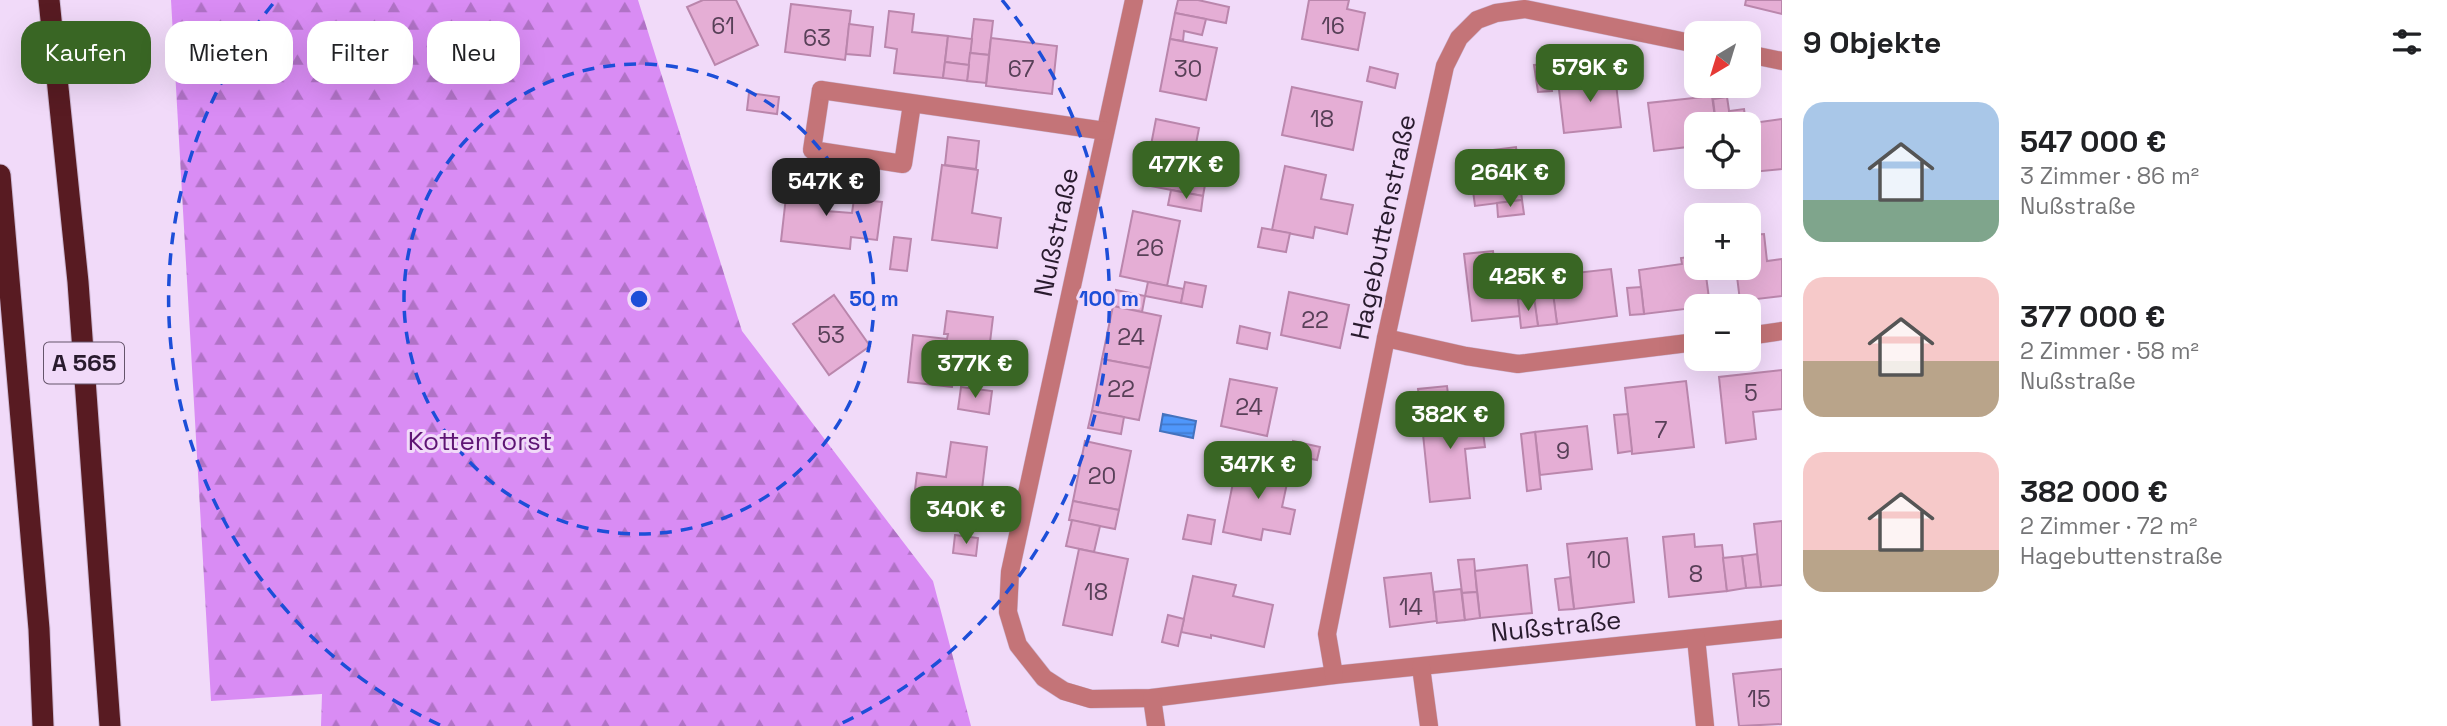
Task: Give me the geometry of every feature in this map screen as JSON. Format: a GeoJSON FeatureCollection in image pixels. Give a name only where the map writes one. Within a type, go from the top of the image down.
{"type":"FeatureCollection","features":[{"type":"Feature","properties":{"kind":"highway","name":"A 565"},"geometry":{"type":"LineString","coordinates":[[49,0],[78,282],[110,726]]}},
{"type":"Feature","properties":{"kind":"highway","name":"A 565"},"geometry":{"type":"LineString","coordinates":[[0,174],[36,602],[43,726]]}},
{"type":"Feature","properties":{"kind":"street","name":"Nußstraße"},"geometry":{"type":"LineString","coordinates":[[1134,0],[1010,572],[1008,612],[1018,645],[1044,678],[1064,691],[1091,699],[1152,698],[1334,675],[1782,629]]}},
{"type":"Feature","properties":{"kind":"street","name":"Hagebuttenstraße"},"geometry":{"type":"LineString","coordinates":[[1334,675],[1327,634],[1386,338],[1445,66],[1459,38],[1477,20],[1496,13],[1525,9],[1684,42]]}},
{"type":"Feature","properties":{"kind":"street"},"geometry":{"type":"LineString","coordinates":[[1761,57],[1782,61]]}},
{"type":"Feature","properties":{"kind":"street"},"geometry":{"type":"LineString","coordinates":[[912,104],[903,163],[812,150],[821,90],[1105,131]]}},
{"type":"Feature","properties":{"kind":"street"},"geometry":{"type":"LineString","coordinates":[[1761,334],[1782,331]]}},
{"type":"Feature","properties":{"kind":"street"},"geometry":{"type":"LineString","coordinates":[[1386,338],[1466,356],[1518,364],[1684,343]]}},
{"type":"Feature","properties":{"kind":"street"},"geometry":{"type":"LineString","coordinates":[[1696,638],[1705,726]]}},
{"type":"Feature","properties":{"kind":"street"},"geometry":{"type":"LineString","coordinates":[[1422,667],[1429,726]]}},
{"type":"Feature","properties":{"kind":"street"},"geometry":{"type":"LineString","coordinates":[[1152,698],[1156,726]]}},
{"type":"Feature","properties":{"kind":"green space","name":"Kottenforst"},"geometry":{"type":"Polygon","coordinates":[[[171,0],[638,0],[742,331],[933,581],[971,726],[321,726],[322,694],[211,701],[176,84],[293,84],[293,21],[172,21],[171,0]]]}},
{"type":"Feature","properties":{"kind":"water"},"geometry":{"type":"Polygon","coordinates":[[[1163,414],[1196,421],[1193,438],[1160,431],[1163,414]]]}},
{"type":"Feature","properties":{"kind":"building"},"geometry":{"type":"Polygon","coordinates":[[[703,0],[736,0],[758,45],[715,65],[687,7],[703,0]]]}},
{"type":"Feature","properties":{"kind":"building"},"geometry":{"type":"Polygon","coordinates":[[[1178,0],[1198,0],[1229,7],[1226,23],[1175,13],[1178,0]]]}},
{"type":"Feature","properties":{"kind":"building"},"geometry":{"type":"Polygon","coordinates":[[[1309,0],[1349,0],[1347,9],[1365,13],[1358,50],[1302,39],[1309,0]]]}},
{"type":"Feature","properties":{"kind":"building"},"geometry":{"type":"Polygon","coordinates":[[[1746,0],[1782,0],[1782,14],[1745,5],[1746,0]]]}},
{"type":"Feature","properties":{"kind":"building"},"geometry":{"type":"Polygon","coordinates":[[[791,4],[851,11],[845,60],[785,52],[791,4]]]}},
{"type":"Feature","properties":{"kind":"building"},"geometry":{"type":"Polygon","coordinates":[[[889,11],[914,14],[912,32],[948,36],[943,78],[894,73],[897,49],[885,47],[889,11]]]}},
{"type":"Feature","properties":{"kind":"building"},"geometry":{"type":"Polygon","coordinates":[[[1175,13],[1206,19],[1202,35],[1184,31],[1183,41],[1170,39],[1175,13]]]}},
{"type":"Feature","properties":{"kind":"building"},"geometry":{"type":"Polygon","coordinates":[[[974,19],[993,21],[989,55],[970,53],[974,19]]]}},
{"type":"Feature","properties":{"kind":"building"},"geometry":{"type":"Polygon","coordinates":[[[849,24],[873,27],[870,56],[846,54],[849,24]]]}},
{"type":"Feature","properties":{"kind":"building"},"geometry":{"type":"Polygon","coordinates":[[[948,36],[972,39],[969,65],[945,62],[948,36]]]}},
{"type":"Feature","properties":{"kind":"building"},"geometry":{"type":"Polygon","coordinates":[[[991,38],[1057,46],[1052,94],[986,86],[991,38]]]}},
{"type":"Feature","properties":{"kind":"building"},"geometry":{"type":"Polygon","coordinates":[[[1170,39],[1217,48],[1206,100],[1160,91],[1170,39]]]}},
{"type":"Feature","properties":{"kind":"building"},"geometry":{"type":"Polygon","coordinates":[[[970,53],[989,55],[986,83],[967,81],[970,53]]]}},
{"type":"Feature","properties":{"kind":"building"},"geometry":{"type":"Polygon","coordinates":[[[945,62],[969,65],[967,81],[943,78],[945,62]]]}},
{"type":"Feature","properties":{"kind":"building"},"geometry":{"type":"Polygon","coordinates":[[[1549,64],[1552,91],[1538,92],[1534,65],[1549,64]]]}},
{"type":"Feature","properties":{"kind":"building"},"geometry":{"type":"Polygon","coordinates":[[[1370,67],[1398,74],[1395,88],[1367,81],[1370,67]]]}},
{"type":"Feature","properties":{"kind":"building"},"geometry":{"type":"Polygon","coordinates":[[[1615,75],[1621,127],[1564,133],[1558,81],[1615,75]]]}},
{"type":"Feature","properties":{"kind":"building"},"geometry":{"type":"Polygon","coordinates":[[[1292,87],[1362,102],[1353,150],[1282,135],[1292,87]]]}},
{"type":"Feature","properties":{"kind":"building"},"geometry":{"type":"Polygon","coordinates":[[[749,93],[779,97],[777,114],[747,110],[749,93]]]}},
{"type":"Feature","properties":{"kind":"building"},"geometry":{"type":"Polygon","coordinates":[[[1712,98],[1714,112],[1684,112],[1684,147],[1654,151],[1648,103],[1712,98]]]}},
{"type":"Feature","properties":{"kind":"building"},"geometry":{"type":"Polygon","coordinates":[[[1727,98],[1729,112],[1715,112],[1713,99],[1727,98]]]}},
{"type":"Feature","properties":{"kind":"building"},"geometry":{"type":"Polygon","coordinates":[[[1156,119],[1199,128],[1192,165],[1208,168],[1203,196],[1140,184],[1143,166],[1147,166],[1156,119]]]}},
{"type":"Feature","properties":{"kind":"building"},"geometry":{"type":"Polygon","coordinates":[[[1782,119],[1782,169],[1761,171],[1761,122],[1782,119]]]}},
{"type":"Feature","properties":{"kind":"building"},"geometry":{"type":"Polygon","coordinates":[[[948,137],[979,141],[976,169],[945,165],[948,137]]]}},
{"type":"Feature","properties":{"kind":"building"},"geometry":{"type":"Polygon","coordinates":[[[1516,147],[1522,200],[1475,206],[1468,153],[1516,147]]]}},
{"type":"Feature","properties":{"kind":"building"},"geometry":{"type":"Polygon","coordinates":[[[942,165],[978,170],[972,213],[1001,218],[997,248],[932,240],[942,165]]]}},
{"type":"Feature","properties":{"kind":"building"},"geometry":{"type":"Polygon","coordinates":[[[1285,166],[1326,175],[1321,199],[1353,205],[1347,234],[1315,227],[1313,238],[1272,230],[1285,166]]]}},
{"type":"Feature","properties":{"kind":"building"},"geometry":{"type":"Polygon","coordinates":[[[788,179],[829,183],[826,211],[852,213],[854,199],[882,202],[877,240],[851,237],[850,249],[781,241],[788,179]]]}},
{"type":"Feature","properties":{"kind":"building"},"geometry":{"type":"Polygon","coordinates":[[[1171,190],[1203,196],[1201,211],[1168,205],[1171,190]]]}},
{"type":"Feature","properties":{"kind":"building"},"geometry":{"type":"Polygon","coordinates":[[[1522,200],[1524,214],[1498,217],[1497,203],[1522,200]]]}},
{"type":"Feature","properties":{"kind":"building"},"geometry":{"type":"Polygon","coordinates":[[[1133,211],[1180,221],[1167,286],[1120,276],[1133,211]]]}},
{"type":"Feature","properties":{"kind":"building"},"geometry":{"type":"Polygon","coordinates":[[[1262,228],[1290,233],[1286,252],[1258,247],[1262,228]]]}},
{"type":"Feature","properties":{"kind":"building"},"geometry":{"type":"Polygon","coordinates":[[[1761,234],[1764,234],[1767,261],[1782,259],[1782,296],[1761,298],[1761,294],[1739,294],[1737,280],[1761,280],[1761,234]]]}},
{"type":"Feature","properties":{"kind":"building"},"geometry":{"type":"Polygon","coordinates":[[[894,237],[911,239],[907,271],[890,269],[894,237]]]}},
{"type":"Feature","properties":{"kind":"building"},"geometry":{"type":"Polygon","coordinates":[[[1493,251],[1495,268],[1515,266],[1520,316],[1472,321],[1464,254],[1493,251]]]}},
{"type":"Feature","properties":{"kind":"building"},"geometry":{"type":"Polygon","coordinates":[[[1569,255],[1571,266],[1575,266],[1576,273],[1611,269],[1617,316],[1557,324],[1548,258],[1569,255]]]}},
{"type":"Feature","properties":{"kind":"building"},"geometry":{"type":"Polygon","coordinates":[[[1681,258],[1684,258],[1684,280],[1707,280],[1708,294],[1684,294],[1684,309],[1644,314],[1639,270],[1682,264],[1681,258]]]}},
{"type":"Feature","properties":{"kind":"building"},"geometry":{"type":"Polygon","coordinates":[[[1148,282],[1184,289],[1181,303],[1145,296],[1148,282]]]}},
{"type":"Feature","properties":{"kind":"building"},"geometry":{"type":"Polygon","coordinates":[[[1185,282],[1206,286],[1202,307],[1181,303],[1185,282]]]}},
{"type":"Feature","properties":{"kind":"building"},"geometry":{"type":"Polygon","coordinates":[[[1641,287],[1644,314],[1630,315],[1627,288],[1641,287]]]}},
{"type":"Feature","properties":{"kind":"building"},"geometry":{"type":"Polygon","coordinates":[[[1116,290],[1145,296],[1142,312],[1113,306],[1116,290]]]}},
{"type":"Feature","properties":{"kind":"building"},"geometry":{"type":"Polygon","coordinates":[[[1289,292],[1349,305],[1340,348],[1281,335],[1289,292]]]}},
{"type":"Feature","properties":{"kind":"building"},"geometry":{"type":"Polygon","coordinates":[[[1553,293],[1557,324],[1538,326],[1533,295],[1553,293]]]}},
{"type":"Feature","properties":{"kind":"building"},"geometry":{"type":"Polygon","coordinates":[[[834,295],[870,346],[829,375],[793,324],[834,295]]]}},
{"type":"Feature","properties":{"kind":"building"},"geometry":{"type":"Polygon","coordinates":[[[1534,297],[1538,326],[1521,328],[1518,299],[1534,297]]]}},
{"type":"Feature","properties":{"kind":"building"},"geometry":{"type":"Polygon","coordinates":[[[1113,306],[1161,316],[1150,368],[1102,359],[1113,306]]]}},
{"type":"Feature","properties":{"kind":"building"},"geometry":{"type":"Polygon","coordinates":[[[947,311],[993,317],[985,384],[953,380],[952,387],[908,382],[913,335],[947,339],[948,334],[944,334],[947,311]]]}},
{"type":"Feature","properties":{"kind":"building"},"geometry":{"type":"Polygon","coordinates":[[[1240,326],[1270,333],[1267,349],[1237,343],[1240,326]]]}},
{"type":"Feature","properties":{"kind":"building"},"geometry":{"type":"Polygon","coordinates":[[[1102,359],[1150,368],[1139,420],[1092,411],[1102,359]]]}},
{"type":"Feature","properties":{"kind":"building"},"geometry":{"type":"Polygon","coordinates":[[[1782,370],[1782,409],[1753,412],[1756,439],[1726,443],[1719,377],[1782,370]]]}},
{"type":"Feature","properties":{"kind":"building"},"geometry":{"type":"Polygon","coordinates":[[[1230,379],[1277,388],[1267,436],[1221,426],[1230,379]]]}},
{"type":"Feature","properties":{"kind":"building"},"geometry":{"type":"Polygon","coordinates":[[[1686,381],[1694,447],[1632,454],[1625,388],[1686,381]]]}},
{"type":"Feature","properties":{"kind":"building"},"geometry":{"type":"Polygon","coordinates":[[[1447,386],[1450,411],[1421,415],[1418,389],[1447,386]]]}},
{"type":"Feature","properties":{"kind":"building"},"geometry":{"type":"Polygon","coordinates":[[[961,387],[992,391],[989,414],[958,409],[961,387]]]}},
{"type":"Feature","properties":{"kind":"building"},"geometry":{"type":"Polygon","coordinates":[[[1480,408],[1485,447],[1465,449],[1470,498],[1430,502],[1421,415],[1480,408]]]}},
{"type":"Feature","properties":{"kind":"building"},"geometry":{"type":"Polygon","coordinates":[[[1092,411],[1124,417],[1121,434],[1088,428],[1092,411]]]}},
{"type":"Feature","properties":{"kind":"building"},"geometry":{"type":"Polygon","coordinates":[[[1628,414],[1632,451],[1618,453],[1614,415],[1628,414]]]}},
{"type":"Feature","properties":{"kind":"building"},"geometry":{"type":"Polygon","coordinates":[[[1587,426],[1592,469],[1540,475],[1535,432],[1587,426]]]}},
{"type":"Feature","properties":{"kind":"building"},"geometry":{"type":"Polygon","coordinates":[[[1535,432],[1541,489],[1527,491],[1521,434],[1535,432]]]}},
{"type":"Feature","properties":{"kind":"building"},"geometry":{"type":"Polygon","coordinates":[[[1085,441],[1131,451],[1119,510],[1073,501],[1085,441]]]}},
{"type":"Feature","properties":{"kind":"building"},"geometry":{"type":"Polygon","coordinates":[[[1293,441],[1320,447],[1317,460],[1290,455],[1293,441]]]}},
{"type":"Feature","properties":{"kind":"building"},"geometry":{"type":"Polygon","coordinates":[[[951,442],[987,447],[980,506],[914,498],[917,473],[946,477],[951,442]]]}},
{"type":"Feature","properties":{"kind":"building"},"geometry":{"type":"Polygon","coordinates":[[[1238,458],[1290,469],[1282,507],[1295,510],[1290,534],[1263,529],[1261,540],[1223,532],[1238,458]]]}},
{"type":"Feature","properties":{"kind":"building"},"geometry":{"type":"Polygon","coordinates":[[[1073,501],[1119,510],[1115,529],[1069,520],[1073,501]]]}},
{"type":"Feature","properties":{"kind":"building"},"geometry":{"type":"Polygon","coordinates":[[[956,503],[980,506],[978,523],[954,519],[956,503]]]}},
{"type":"Feature","properties":{"kind":"building"},"geometry":{"type":"Polygon","coordinates":[[[1188,515],[1215,520],[1211,544],[1183,539],[1188,515]]]}},
{"type":"Feature","properties":{"kind":"building"},"geometry":{"type":"Polygon","coordinates":[[[1072,520],[1100,526],[1094,552],[1066,546],[1072,520]]]}},
{"type":"Feature","properties":{"kind":"building"},"geometry":{"type":"Polygon","coordinates":[[[1782,521],[1782,585],[1761,587],[1754,524],[1782,521]]]}},
{"type":"Feature","properties":{"kind":"building"},"geometry":{"type":"Polygon","coordinates":[[[1694,534],[1695,547],[1722,545],[1727,591],[1669,597],[1663,537],[1694,534]]]}},
{"type":"Feature","properties":{"kind":"building"},"geometry":{"type":"Polygon","coordinates":[[[955,535],[978,538],[976,556],[953,553],[955,535]]]}},
{"type":"Feature","properties":{"kind":"building"},"geometry":{"type":"Polygon","coordinates":[[[1627,538],[1634,602],[1574,609],[1567,544],[1627,538]]]}},
{"type":"Feature","properties":{"kind":"building"},"geometry":{"type":"Polygon","coordinates":[[[1079,549],[1128,559],[1112,635],[1063,625],[1079,549]]]}},
{"type":"Feature","properties":{"kind":"building"},"geometry":{"type":"Polygon","coordinates":[[[1757,554],[1761,587],[1746,588],[1742,556],[1757,554]]]}},
{"type":"Feature","properties":{"kind":"building"},"geometry":{"type":"Polygon","coordinates":[[[1742,556],[1746,588],[1727,591],[1723,558],[1742,556]]]}},
{"type":"Feature","properties":{"kind":"building"},"geometry":{"type":"Polygon","coordinates":[[[1474,559],[1477,592],[1462,593],[1458,560],[1474,559]]]}},
{"type":"Feature","properties":{"kind":"building"},"geometry":{"type":"Polygon","coordinates":[[[1527,565],[1532,613],[1480,618],[1475,571],[1527,565]]]}},
{"type":"Feature","properties":{"kind":"building"},"geometry":{"type":"Polygon","coordinates":[[[1431,573],[1437,621],[1390,627],[1384,578],[1431,573]]]}},
{"type":"Feature","properties":{"kind":"building"},"geometry":{"type":"Polygon","coordinates":[[[1193,576],[1236,585],[1233,596],[1273,605],[1264,647],[1211,635],[1211,638],[1181,632],[1193,576]]]}},
{"type":"Feature","properties":{"kind":"building"},"geometry":{"type":"Polygon","coordinates":[[[1570,577],[1574,609],[1559,610],[1555,579],[1570,577]]]}},
{"type":"Feature","properties":{"kind":"building"},"geometry":{"type":"Polygon","coordinates":[[[1461,589],[1465,620],[1437,623],[1434,592],[1461,589]]]}},
{"type":"Feature","properties":{"kind":"building"},"geometry":{"type":"Polygon","coordinates":[[[1477,592],[1480,618],[1465,620],[1462,593],[1477,592]]]}},
{"type":"Feature","properties":{"kind":"building"},"geometry":{"type":"Polygon","coordinates":[[[1168,615],[1184,619],[1178,646],[1162,642],[1168,615]]]}},
{"type":"Feature","properties":{"kind":"building"},"geometry":{"type":"Polygon","coordinates":[[[1782,669],[1782,724],[1739,726],[1733,674],[1782,669]]]}}]}
